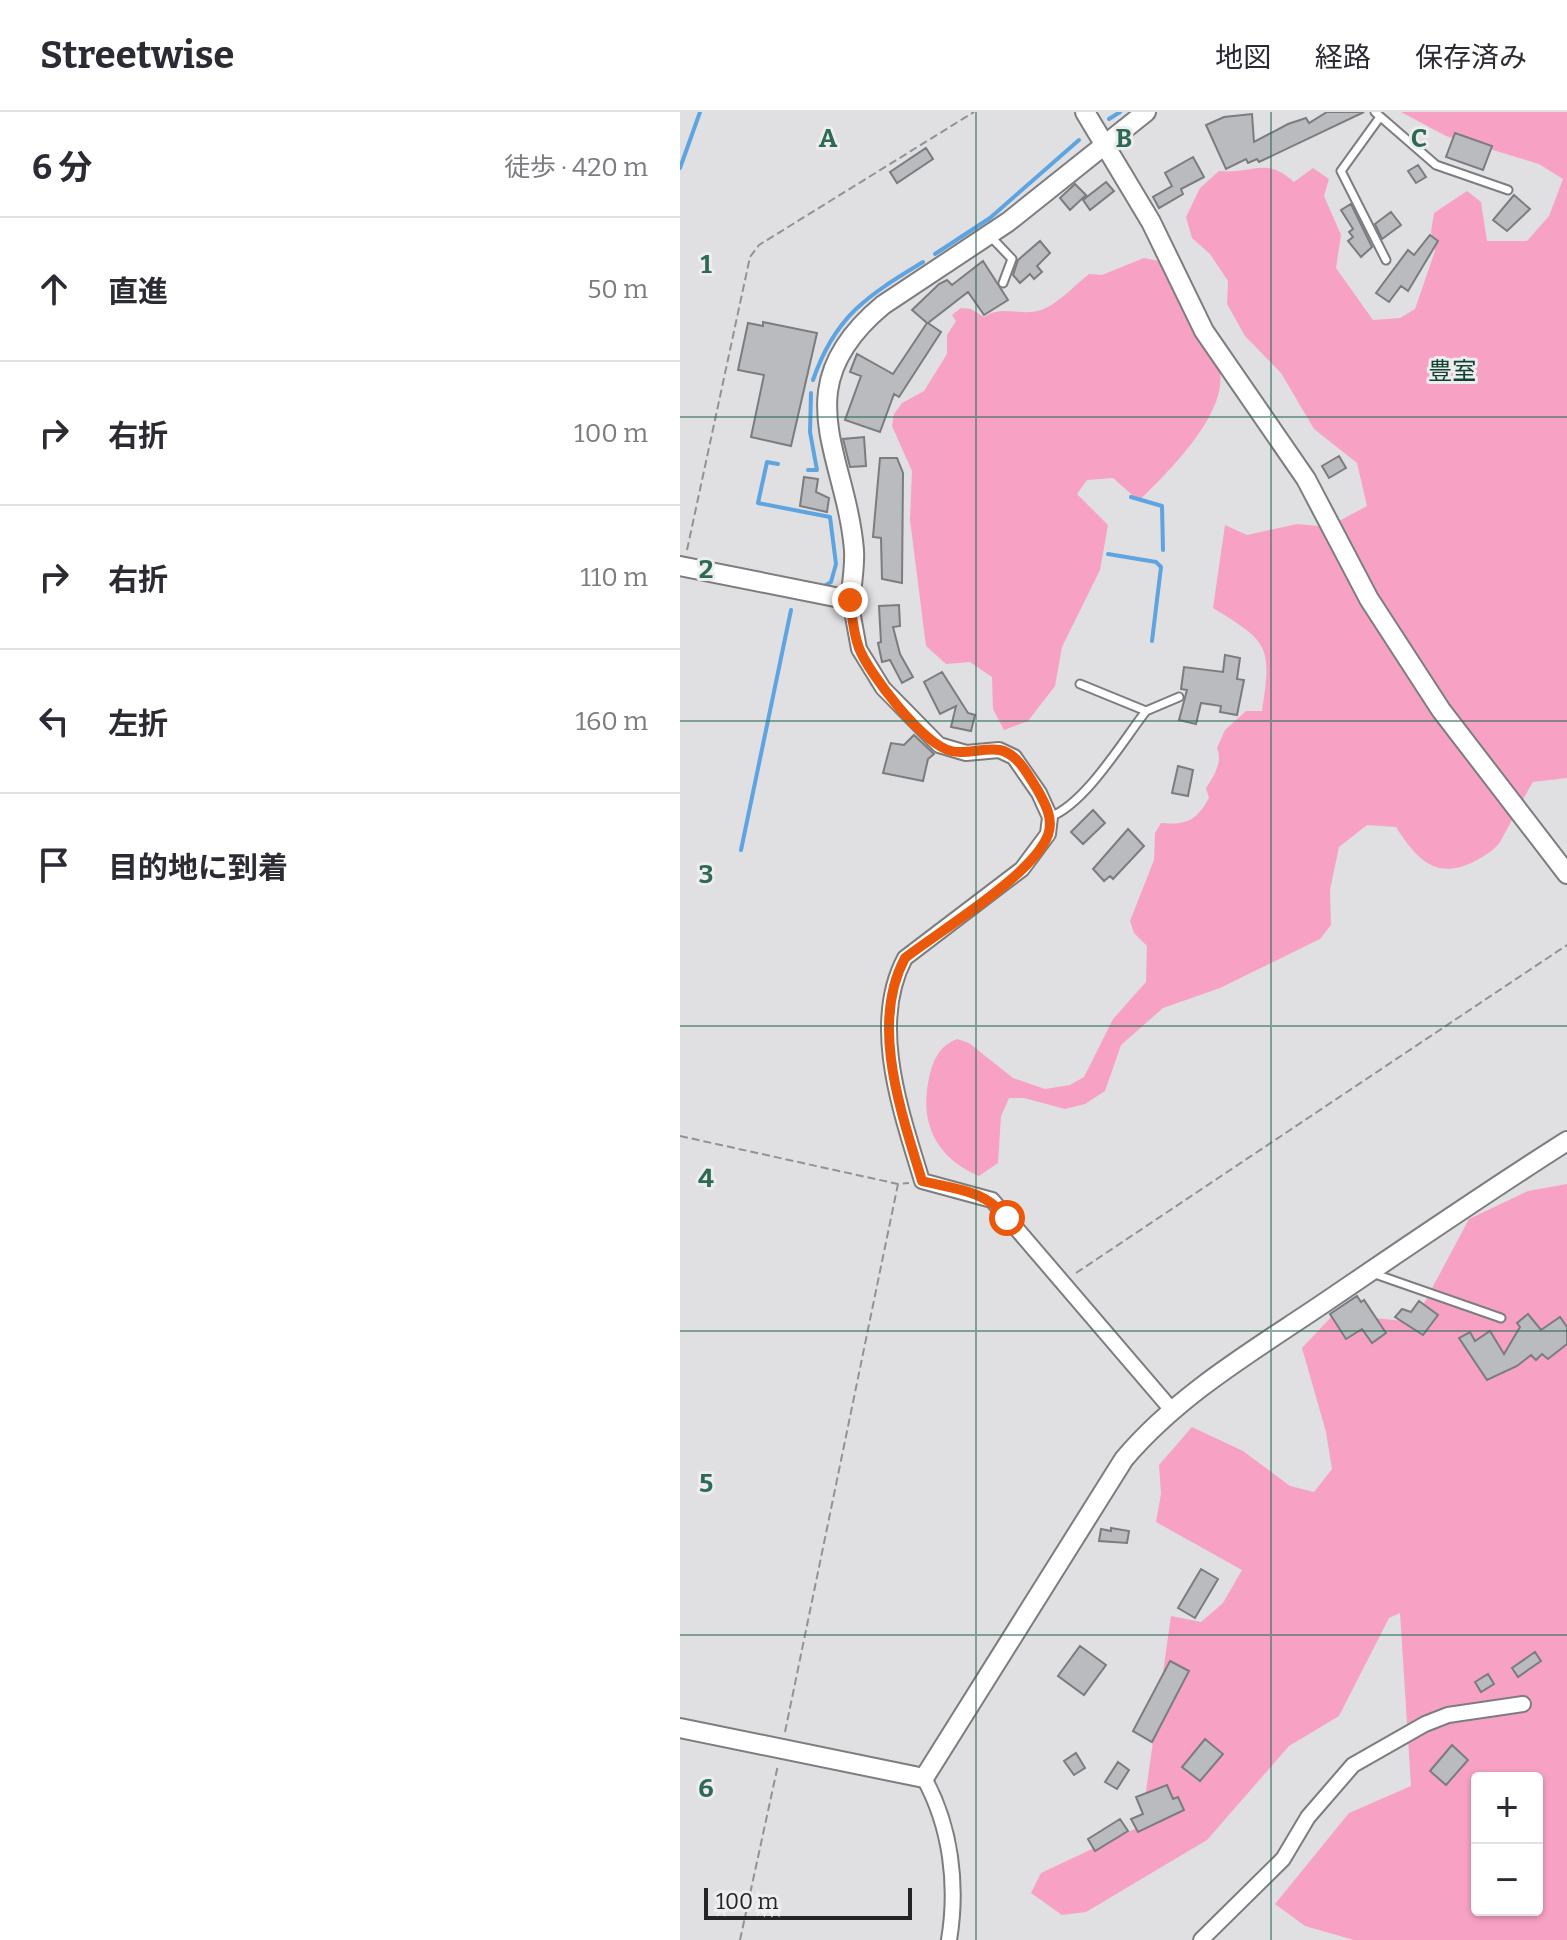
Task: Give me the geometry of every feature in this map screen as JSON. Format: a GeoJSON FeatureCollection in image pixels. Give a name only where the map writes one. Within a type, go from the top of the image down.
{"type":"FeatureCollection","features":[{"type":"Feature","properties":{"kind":"street"},"geometry":{"type":"LineString","coordinates":[[1085,112],[1151,222],[1204,331],[1306,479],[1369,599],[1441,710],[1567,874]]}},
{"type":"Feature","properties":{"kind":"street"},"geometry":{"type":"LineString","coordinates":[[1146,112],[990,235],[864,321],[847,347],[829,387],[827,437],[854,550],[850,600],[855,635],[864,660],[883,688],[916,724],[950,751],[999,750],[1014,757],[1039,793],[1050,817],[1048,834],[1022,869],[905,958],[894,978],[891,1068],[922,1181],[992,1200],[1171,1409]]}},
{"type":"Feature","properties":{"kind":"street"},"geometry":{"type":"LineString","coordinates":[[682,567],[850,600]]}},
{"type":"Feature","properties":{"kind":"street"},"geometry":{"type":"LineString","coordinates":[[924,1778],[1124,1459],[1171,1409],[1567,1141]]}},
{"type":"Feature","properties":{"kind":"street"},"geometry":{"type":"LineString","coordinates":[[1201,1940],[1283,1859],[1308,1817],[1353,1765],[1415,1729],[1448,1715],[1523,1704]]}},
{"type":"Feature","properties":{"kind":"street"},"geometry":{"type":"LineString","coordinates":[[680,1728],[924,1778],[937,1801],[952,1860],[949,1940]]}},
{"type":"Feature","properties":{"kind":"lane"},"geometry":{"type":"LineString","coordinates":[[1386,260],[1341,171],[1377,114],[1436,165],[1508,190]]}},
{"type":"Feature","properties":{"kind":"lane"},"geometry":{"type":"LineString","coordinates":[[990,235],[1012,259],[1003,283]]}},
{"type":"Feature","properties":{"kind":"lane"},"geometry":{"type":"LineString","coordinates":[[1080,684],[1146,711]]}},
{"type":"Feature","properties":{"kind":"lane"},"geometry":{"type":"LineString","coordinates":[[1050,817],[1059,813],[1104,772],[1146,711],[1179,697]]}},
{"type":"Feature","properties":{"kind":"lane"},"geometry":{"type":"LineString","coordinates":[[1370,1272],[1501,1318]]}},
{"type":"Feature","properties":{"kind":"path"},"geometry":{"type":"LineString","coordinates":[[682,567],[750,257],[759,245],[974,112]]}},
{"type":"Feature","properties":{"kind":"path"},"geometry":{"type":"LineString","coordinates":[[1062,1282],[1567,945]]}},
{"type":"Feature","properties":{"kind":"path"},"geometry":{"type":"LineString","coordinates":[[680,1136],[898,1184],[922,1181]]}},
{"type":"Feature","properties":{"kind":"path"},"geometry":{"type":"LineString","coordinates":[[740,1940],[898,1184]]}},
{"type":"Feature","properties":{"kind":"shaded area"},"geometry":{"type":"Polygon","coordinates":[[[1401,112],[1567,112],[1567,778],[1533,782],[1498,845],[1462,867],[1439,868],[1429,864],[1420,858],[1396,827],[1367,825],[1339,847],[1330,890],[1331,925],[1320,939],[1220,988],[1163,1008],[1121,1045],[1105,1091],[1085,1104],[1065,1109],[1024,1098],[1009,1098],[1001,1116],[998,1163],[979,1176],[942,1149],[929,1124],[927,1094],[938,1054],[957,1039],[969,1043],[1013,1078],[1045,1089],[1070,1085],[1084,1077],[1113,1019],[1146,982],[1147,946],[1134,933],[1130,921],[1154,860],[1155,833],[1161,823],[1184,822],[1200,812],[1209,798],[1206,788],[1217,769],[1217,748],[1225,730],[1246,711],[1262,711],[1266,659],[1262,648],[1246,629],[1213,608],[1225,525],[1247,535],[1297,524],[1328,527],[1367,506],[1357,463],[1314,429],[1281,373],[1245,336],[1227,304],[1228,281],[1210,254],[1192,238],[1186,217],[1200,188],[1219,171],[1259,168],[1275,170],[1294,182],[1313,168],[1329,179],[1324,196],[1341,235],[1336,268],[1373,320],[1400,318],[1415,309],[1435,251],[1431,232],[1434,213],[1467,191],[1481,202],[1487,241],[1527,241],[1549,216],[1563,179],[1539,164],[1446,136],[1401,112]]]}},
{"type":"Feature","properties":{"kind":"shaded area"},"geometry":{"type":"Polygon","coordinates":[[[1144,258],[1159,261],[1209,342],[1219,368],[1220,385],[1215,404],[1194,441],[1139,501],[1113,478],[1087,480],[1077,494],[1108,525],[1100,570],[1062,647],[1055,686],[1028,721],[1004,730],[993,709],[992,677],[970,662],[946,664],[926,646],[910,520],[912,471],[892,426],[894,414],[902,403],[924,391],[947,354],[947,335],[956,321],[952,315],[961,308],[971,309],[984,317],[998,311],[1041,310],[1060,299],[1089,274],[1102,275],[1144,258]]]}},
{"type":"Feature","properties":{"kind":"shaded area"},"geometry":{"type":"Polygon","coordinates":[[[1567,1184],[1567,1940],[1354,1940],[1305,1926],[1275,1904],[1349,1813],[1411,1786],[1400,1613],[1389,1618],[1339,1716],[1289,1746],[1207,1840],[1086,1912],[1062,1915],[1031,1893],[1041,1873],[1141,1826],[1171,1616],[1201,1622],[1223,1603],[1242,1570],[1156,1522],[1161,1494],[1159,1465],[1192,1427],[1243,1451],[1290,1486],[1314,1492],[1332,1469],[1326,1432],[1302,1348],[1334,1314],[1414,1322],[1469,1219],[1528,1191],[1567,1184]]]}},
{"type":"Feature","properties":{"kind":"building"},"geometry":{"type":"Polygon","coordinates":[[[1327,112],[1364,112],[1259,162],[1257,159],[1248,163],[1246,159],[1226,169],[1206,125],[1224,117],[1252,114],[1254,142],[1288,124],[1306,118],[1309,123],[1327,112]]]}},
{"type":"Feature","properties":{"kind":"building"},"geometry":{"type":"Polygon","coordinates":[[[1455,133],[1492,146],[1483,170],[1446,157],[1455,133]]]}},
{"type":"Feature","properties":{"kind":"building"},"geometry":{"type":"Polygon","coordinates":[[[926,148],[933,159],[897,183],[890,172],[926,148]]]}},
{"type":"Feature","properties":{"kind":"building"},"geometry":{"type":"Polygon","coordinates":[[[1193,157],[1204,177],[1181,189],[1183,194],[1159,208],[1153,197],[1172,186],[1165,173],[1193,157]]]}},
{"type":"Feature","properties":{"kind":"building"},"geometry":{"type":"Polygon","coordinates":[[[1418,165],[1426,177],[1416,183],[1408,171],[1418,165]]]}},
{"type":"Feature","properties":{"kind":"building"},"geometry":{"type":"Polygon","coordinates":[[[1106,182],[1114,191],[1090,210],[1083,200],[1106,182]]]}},
{"type":"Feature","properties":{"kind":"building"},"geometry":{"type":"Polygon","coordinates":[[[1075,184],[1086,195],[1070,210],[1060,198],[1075,184]]]}},
{"type":"Feature","properties":{"kind":"building"},"geometry":{"type":"Polygon","coordinates":[[[1514,195],[1530,209],[1507,231],[1493,220],[1514,195]]]}},
{"type":"Feature","properties":{"kind":"building"},"geometry":{"type":"Polygon","coordinates":[[[1351,204],[1372,247],[1361,257],[1348,241],[1353,237],[1349,232],[1353,229],[1341,210],[1351,204]]]}},
{"type":"Feature","properties":{"kind":"building"},"geometry":{"type":"Polygon","coordinates":[[[1391,212],[1401,225],[1382,239],[1375,224],[1391,212]]]}},
{"type":"Feature","properties":{"kind":"building"},"geometry":{"type":"Polygon","coordinates":[[[1430,235],[1438,241],[1408,291],[1401,286],[1389,302],[1376,293],[1408,250],[1414,255],[1430,235]]]}},
{"type":"Feature","properties":{"kind":"building"},"geometry":{"type":"Polygon","coordinates":[[[1040,241],[1050,253],[1037,266],[1042,272],[1034,279],[1030,274],[1020,283],[1013,275],[1018,260],[1040,241]]]}},
{"type":"Feature","properties":{"kind":"building"},"geometry":{"type":"Polygon","coordinates":[[[983,261],[1008,300],[984,315],[968,292],[928,323],[941,332],[899,397],[894,394],[880,432],[845,420],[861,376],[850,372],[857,354],[893,374],[927,323],[912,310],[939,284],[947,280],[952,285],[983,261]]]}},
{"type":"Feature","properties":{"kind":"building"},"geometry":{"type":"Polygon","coordinates":[[[763,322],[817,333],[791,446],[751,437],[764,375],[738,370],[748,323],[763,326],[763,322]]]}},
{"type":"Feature","properties":{"kind":"building"},"geometry":{"type":"Polygon","coordinates":[[[864,437],[866,466],[850,467],[843,439],[864,437]]]}},
{"type":"Feature","properties":{"kind":"building"},"geometry":{"type":"Polygon","coordinates":[[[1339,456],[1346,468],[1329,478],[1322,466],[1339,456]]]}},
{"type":"Feature","properties":{"kind":"building"},"geometry":{"type":"Polygon","coordinates":[[[880,458],[897,458],[903,473],[902,583],[882,579],[881,538],[873,537],[880,458]]]}},
{"type":"Feature","properties":{"kind":"building"},"geometry":{"type":"Polygon","coordinates":[[[804,477],[818,479],[816,492],[829,498],[827,512],[800,506],[804,477]]]}},
{"type":"Feature","properties":{"kind":"building"},"geometry":{"type":"Polygon","coordinates":[[[899,605],[900,626],[893,627],[900,654],[913,677],[902,683],[890,660],[882,662],[878,643],[881,642],[879,606],[899,605]]]}},
{"type":"Feature","properties":{"kind":"building"},"geometry":{"type":"Polygon","coordinates":[[[1225,655],[1240,658],[1237,679],[1244,680],[1237,715],[1220,712],[1221,706],[1201,703],[1196,724],[1179,720],[1187,690],[1181,689],[1184,667],[1223,672],[1225,655]]]}},
{"type":"Feature","properties":{"kind":"building"},"geometry":{"type":"Polygon","coordinates":[[[942,672],[968,713],[975,715],[971,731],[951,727],[956,706],[940,714],[924,682],[942,672]]]}},
{"type":"Feature","properties":{"kind":"building"},"geometry":{"type":"Polygon","coordinates":[[[914,735],[934,754],[928,759],[923,781],[883,773],[891,743],[904,745],[914,735]]]}},
{"type":"Feature","properties":{"kind":"building"},"geometry":{"type":"Polygon","coordinates":[[[1178,766],[1193,770],[1188,796],[1172,793],[1178,766]]]}},
{"type":"Feature","properties":{"kind":"building"},"geometry":{"type":"Polygon","coordinates":[[[1093,810],[1105,823],[1083,844],[1071,832],[1093,810]]]}},
{"type":"Feature","properties":{"kind":"building"},"geometry":{"type":"Polygon","coordinates":[[[1128,829],[1144,846],[1113,879],[1110,876],[1104,881],[1093,869],[1128,829]]]}},
{"type":"Feature","properties":{"kind":"building"},"geometry":{"type":"Polygon","coordinates":[[[1357,1296],[1361,1302],[1364,1300],[1386,1333],[1372,1343],[1362,1329],[1346,1339],[1330,1314],[1357,1296]]]}},
{"type":"Feature","properties":{"kind":"building"},"geometry":{"type":"Polygon","coordinates":[[[1419,1301],[1438,1315],[1423,1335],[1395,1317],[1402,1309],[1411,1312],[1419,1301]]]}},
{"type":"Feature","properties":{"kind":"building"},"geometry":{"type":"Polygon","coordinates":[[[1528,1314],[1541,1330],[1560,1317],[1567,1327],[1567,1344],[1548,1359],[1542,1354],[1536,1360],[1531,1355],[1517,1366],[1487,1380],[1459,1338],[1470,1332],[1475,1341],[1490,1331],[1504,1354],[1520,1327],[1517,1323],[1528,1314]]]}},
{"type":"Feature","properties":{"kind":"building"},"geometry":{"type":"Polygon","coordinates":[[[1111,1528],[1129,1531],[1127,1543],[1099,1541],[1101,1529],[1111,1531],[1111,1528]]]}},
{"type":"Feature","properties":{"kind":"building"},"geometry":{"type":"Polygon","coordinates":[[[1201,1569],[1218,1579],[1195,1618],[1178,1608],[1201,1569]]]}},
{"type":"Feature","properties":{"kind":"building"},"geometry":{"type":"Polygon","coordinates":[[[1080,1646],[1106,1665],[1084,1695],[1058,1676],[1080,1646]]]}},
{"type":"Feature","properties":{"kind":"building"},"geometry":{"type":"Polygon","coordinates":[[[1535,1652],[1541,1661],[1518,1677],[1512,1668],[1535,1652]]]}},
{"type":"Feature","properties":{"kind":"building"},"geometry":{"type":"Polygon","coordinates":[[[1170,1661],[1189,1671],[1152,1742],[1133,1731],[1170,1661]]]}},
{"type":"Feature","properties":{"kind":"building"},"geometry":{"type":"Polygon","coordinates":[[[1488,1674],[1494,1684],[1481,1692],[1475,1682],[1488,1674]]]}},
{"type":"Feature","properties":{"kind":"building"},"geometry":{"type":"Polygon","coordinates":[[[1205,1739],[1223,1754],[1200,1781],[1182,1767],[1205,1739]]]}},
{"type":"Feature","properties":{"kind":"building"},"geometry":{"type":"Polygon","coordinates":[[[1452,1745],[1468,1760],[1446,1785],[1430,1771],[1452,1745]]]}},
{"type":"Feature","properties":{"kind":"building"},"geometry":{"type":"Polygon","coordinates":[[[1076,1753],[1085,1768],[1074,1775],[1064,1761],[1076,1753]]]}},
{"type":"Feature","properties":{"kind":"building"},"geometry":{"type":"Polygon","coordinates":[[[1118,1762],[1129,1770],[1117,1789],[1105,1782],[1118,1762]]]}},
{"type":"Feature","properties":{"kind":"building"},"geometry":{"type":"Polygon","coordinates":[[[1167,1785],[1173,1799],[1178,1797],[1184,1810],[1138,1832],[1131,1819],[1143,1814],[1136,1797],[1167,1785]]]}},
{"type":"Feature","properties":{"kind":"building"},"geometry":{"type":"Polygon","coordinates":[[[1120,1819],[1128,1831],[1095,1851],[1088,1839],[1120,1819]]]}},
{"type":"Feature","properties":{"kind":"waterway"},"geometry":{"type":"LineString","coordinates":[[680,168],[700,112]]}},
{"type":"Feature","properties":{"kind":"waterway"},"geometry":{"type":"LineString","coordinates":[[1109,119],[1120,112]]}},
{"type":"Feature","properties":{"kind":"waterway"},"geometry":{"type":"LineString","coordinates":[[935,254],[990,218],[1079,140]]}},
{"type":"Feature","properties":{"kind":"waterway"},"geometry":{"type":"LineString","coordinates":[[813,380],[832,339],[855,310],[869,297],[923,262]]}},
{"type":"Feature","properties":{"kind":"waterway"},"geometry":{"type":"LineString","coordinates":[[808,470],[817,470],[810,432],[811,393]]}},
{"type":"Feature","properties":{"kind":"waterway"},"geometry":{"type":"LineString","coordinates":[[778,464],[767,462],[758,503],[830,517],[836,564],[831,582],[823,587]]}},
{"type":"Feature","properties":{"kind":"waterway"},"geometry":{"type":"LineString","coordinates":[[1131,497],[1162,506],[1163,550]]}},
{"type":"Feature","properties":{"kind":"waterway"},"geometry":{"type":"LineString","coordinates":[[1108,554],[1156,562],[1161,567],[1152,641]]}},
{"type":"Feature","properties":{"kind":"waterway"},"geometry":{"type":"LineString","coordinates":[[741,850],[791,610]]}},
{"type":"Feature","properties":{"kind":"district","name":"豊室"},"geometry":{"type":"Point","coordinates":[1452,371]}},
{"type":"Feature","properties":{"kind":"route"},"geometry":{"type":"LineString","coordinates":[[850,600],[855,635],[864,660],[883,688],[916,724],[950,751],[999,750],[1014,757],[1039,793],[1050,817],[1048,834],[1022,869],[905,958],[894,978],[891,1068],[922,1181],[977,1193],[992,1200],[1007,1218]]}}]}
